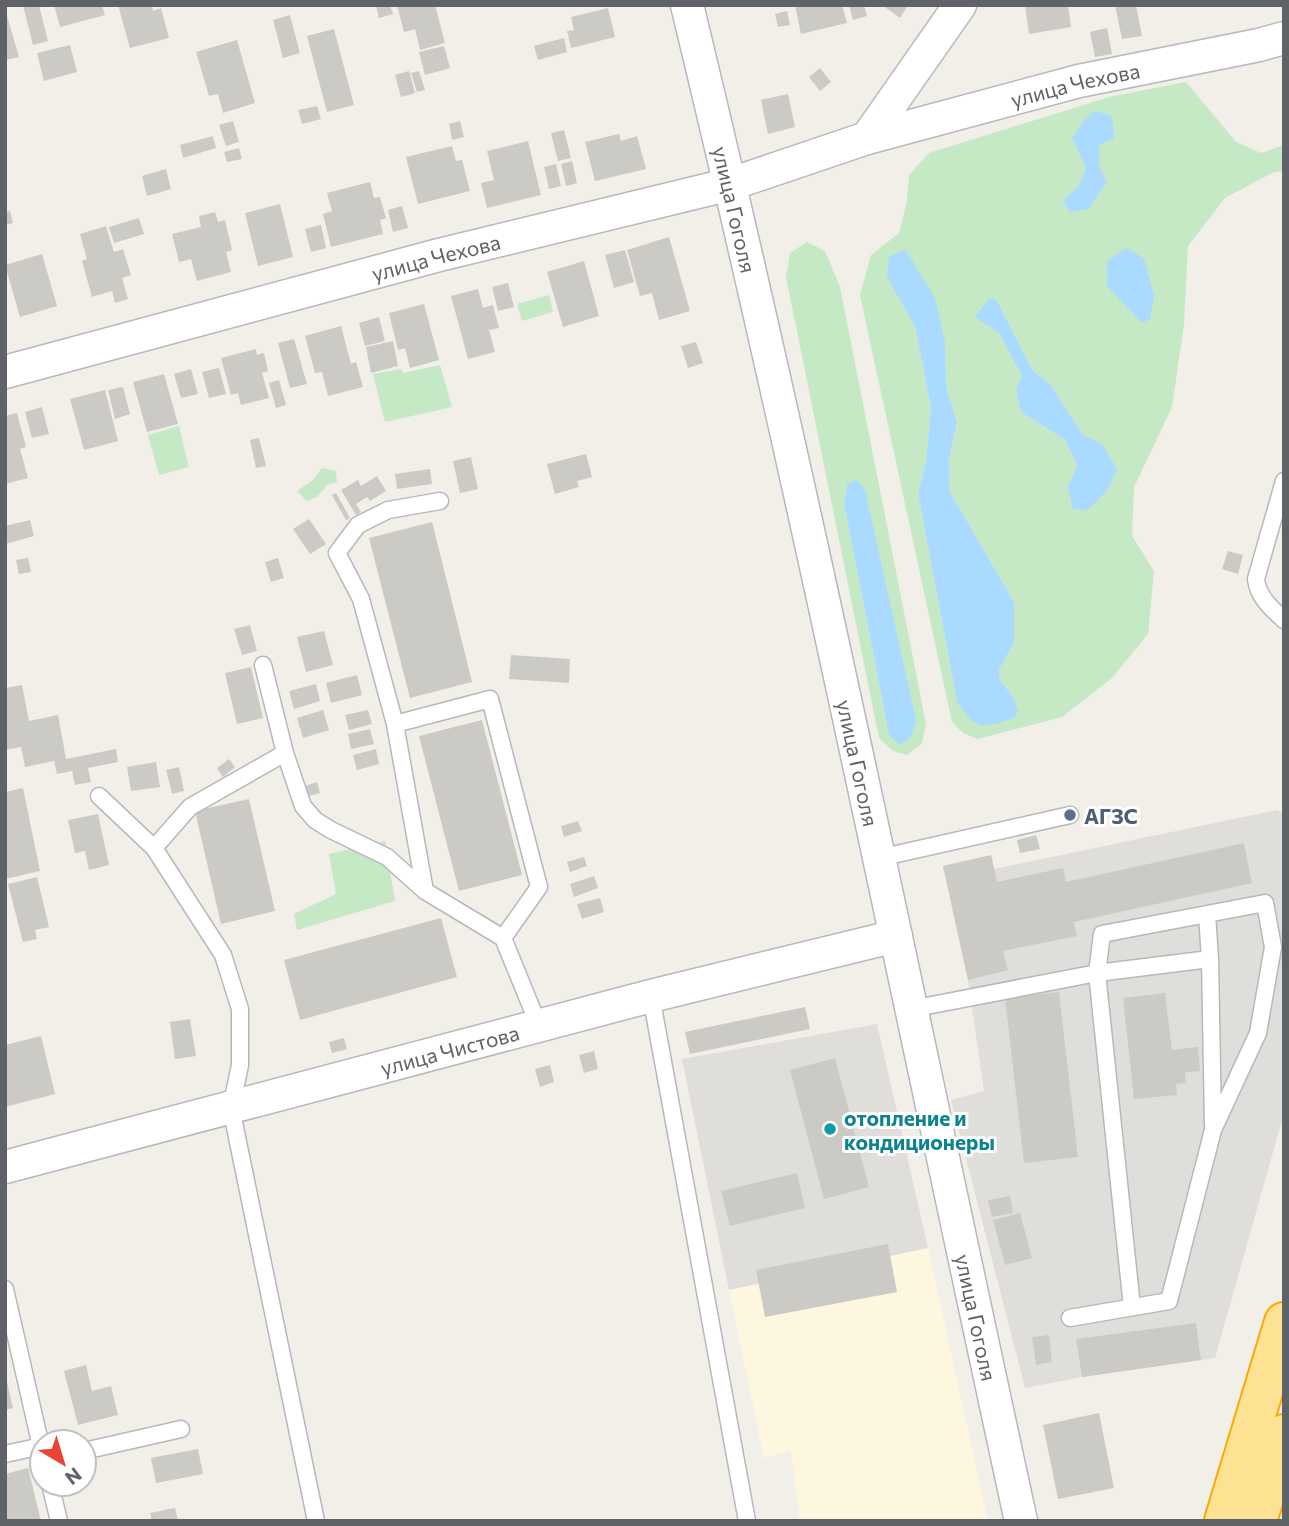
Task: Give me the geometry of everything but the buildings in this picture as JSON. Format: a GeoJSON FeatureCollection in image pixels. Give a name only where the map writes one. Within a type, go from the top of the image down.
{"type":"FeatureCollection","features":[{"type":"Feature","properties":{"kind":"highway"},"geometry":{"type":"LineString","coordinates":[[1224,1521],[1284,1322]]}},
{"type":"Feature","properties":{"kind":"highway"},"geometry":{"type":"LineString","coordinates":[[1257,1521],[1283,1444]]}},
{"type":"Feature","properties":{"kind":"street","name":"улица Гоголя"},"geometry":{"type":"LineString","coordinates":[[687,5],[731,184],[1021,1521]]}},
{"type":"Feature","properties":{"kind":"street"},"geometry":{"type":"LineString","coordinates":[[867,138],[960,5]]}},
{"type":"Feature","properties":{"kind":"street","name":"улица Чехова"},"geometry":{"type":"LineString","coordinates":[[5,372],[439,255],[731,184],[867,138],[1079,81],[1259,45],[1284,37]]}},
{"type":"Feature","properties":{"kind":"street","name":"улица Чистова"},"geometry":{"type":"LineString","coordinates":[[5,1167],[652,996],[896,936]]}},
{"type":"Feature","properties":{"kind":"lane"},"geometry":{"type":"LineString","coordinates":[[1284,481],[1278,526],[1256,579],[1262,598],[1284,620]]}},
{"type":"Feature","properties":{"kind":"lane"},"geometry":{"type":"LineString","coordinates":[[425,891],[395,724],[361,599],[337,553],[358,525],[387,509],[440,501]]}},
{"type":"Feature","properties":{"kind":"lane"},"geometry":{"type":"LineString","coordinates":[[263,665],[285,753],[303,806],[315,820],[387,857],[425,891],[503,938],[539,1026]]}},
{"type":"Feature","properties":{"kind":"lane"},"geometry":{"type":"LineString","coordinates":[[395,724],[489,699],[539,887],[503,938]]}},
{"type":"Feature","properties":{"kind":"lane"},"geometry":{"type":"LineString","coordinates":[[154,848],[190,807],[285,753]]}},
{"type":"Feature","properties":{"kind":"lane"},"geometry":{"type":"LineString","coordinates":[[99,796],[154,848],[223,955],[240,1009],[240,1065],[231,1108],[316,1521]]}},
{"type":"Feature","properties":{"kind":"lane"},"geometry":{"type":"LineString","coordinates":[[879,858],[1070,815]]}},
{"type":"Feature","properties":{"kind":"lane"},"geometry":{"type":"LineString","coordinates":[[1070,1318],[1132,1307],[1169,1300],[1213,1130],[1258,1033],[1273,947],[1265,903],[1102,934],[1097,973],[1132,1307]]}},
{"type":"Feature","properties":{"kind":"lane"},"geometry":{"type":"LineString","coordinates":[[1207,914],[1213,1130]]}},
{"type":"Feature","properties":{"kind":"lane"},"geometry":{"type":"LineString","coordinates":[[911,1009],[1097,973],[1210,959]]}},
{"type":"Feature","properties":{"kind":"lane"},"geometry":{"type":"LineString","coordinates":[[652,996],[747,1521]]}},
{"type":"Feature","properties":{"kind":"lane"},"geometry":{"type":"LineString","coordinates":[[5,1289],[38,1428]]}},
{"type":"Feature","properties":{"kind":"lane"},"geometry":{"type":"LineString","coordinates":[[98,1448],[181,1429]]}},
{"type":"Feature","properties":{"kind":"lane"},"geometry":{"type":"LineString","coordinates":[[5,1454],[28,1450]]}},
{"type":"Feature","properties":{"kind":"lane"},"geometry":{"type":"LineString","coordinates":[[53,1498],[59,1521]]}},
{"type":"Feature","properties":{"kind":"shaded area"},"geometry":{"type":"Polygon","coordinates":[[[1277,810],[1284,814],[1284,1113],[1215,1358],[1025,1388],[951,1100],[984,1091],[968,980],[943,866],[991,855],[994,869],[1277,810]]]}},
{"type":"Feature","properties":{"kind":"shaded area"},"geometry":{"type":"Polygon","coordinates":[[[877,1024],[928,1248],[729,1290],[682,1059],[877,1024]]]}},
{"type":"Feature","properties":{"kind":"shaded area"},"geometry":{"type":"Polygon","coordinates":[[[928,1248],[988,1521],[800,1521],[791,1450],[764,1458],[729,1290],[928,1248]]]}},
{"type":"Feature","properties":{"kind":"green space"},"geometry":{"type":"Polygon","coordinates":[[[1186,82],[1236,142],[1261,153],[1284,145],[1284,171],[1274,172],[1225,198],[1188,246],[1184,324],[1172,407],[1134,487],[1132,536],[1154,571],[1148,634],[1112,678],[1062,717],[978,739],[963,733],[952,722],[860,295],[871,255],[899,233],[907,201],[909,175],[929,153],[1109,97],[1186,82]],[[1112,116],[1078,187],[1063,200],[1069,212],[1099,167],[1099,145],[1112,116]],[[997,301],[998,332],[1022,376],[1016,389],[1021,412],[1065,440],[1077,465],[1068,487],[1102,444],[1082,434],[1051,385],[1033,371],[997,301]],[[915,326],[931,408],[926,462],[918,493],[957,701],[1013,697],[1000,680],[999,670],[1014,642],[1014,602],[950,492],[949,459],[957,423],[946,386],[945,343],[915,326]]]}},
{"type":"Feature","properties":{"kind":"green space"},"geometry":{"type":"Polygon","coordinates":[[[807,242],[825,251],[840,287],[926,724],[922,743],[907,755],[893,751],[879,738],[786,277],[790,253],[807,242]],[[847,485],[844,503],[889,735],[847,485]]]}},
{"type":"Feature","properties":{"kind":"green space"},"geometry":{"type":"Polygon","coordinates":[[[549,295],[553,312],[522,321],[517,304],[549,295]]]}},
{"type":"Feature","properties":{"kind":"green space"},"geometry":{"type":"Polygon","coordinates":[[[440,365],[452,407],[385,422],[373,374],[401,369],[403,373],[440,365]]]}},
{"type":"Feature","properties":{"kind":"green space"},"geometry":{"type":"Polygon","coordinates":[[[179,426],[189,467],[159,475],[148,435],[179,426]]]}},
{"type":"Feature","properties":{"kind":"green space"},"geometry":{"type":"Polygon","coordinates":[[[322,468],[336,471],[337,482],[327,485],[317,497],[307,501],[297,491],[313,480],[322,468]]]}},
{"type":"Feature","properties":{"kind":"green space"},"geometry":{"type":"Polygon","coordinates":[[[385,841],[395,901],[297,930],[294,914],[336,894],[329,854],[385,841]]]}},
{"type":"Feature","properties":{"kind":"water"},"geometry":{"type":"Polygon","coordinates":[[[1095,111],[1112,116],[1114,138],[1099,145],[1099,167],[1107,182],[1088,209],[1069,212],[1063,200],[1078,187],[1086,168],[1072,138],[1085,119],[1095,111]]]}},
{"type":"Feature","properties":{"kind":"water"},"geometry":{"type":"Polygon","coordinates":[[[1127,247],[1144,259],[1154,296],[1150,319],[1142,323],[1107,286],[1107,262],[1127,247]]]}},
{"type":"Feature","properties":{"kind":"water"},"geometry":{"type":"Polygon","coordinates":[[[905,249],[935,298],[945,343],[946,386],[957,423],[949,459],[950,492],[1014,602],[1014,642],[999,670],[1000,680],[1013,697],[1018,711],[1014,718],[994,724],[975,723],[957,701],[918,493],[926,462],[931,408],[915,326],[887,277],[889,257],[905,249]]]}},
{"type":"Feature","properties":{"kind":"water"},"geometry":{"type":"Polygon","coordinates":[[[989,298],[997,301],[1033,371],[1051,385],[1082,434],[1102,444],[1117,469],[1108,489],[1088,510],[1073,509],[1068,487],[1077,465],[1065,440],[1021,412],[1016,389],[1022,376],[998,332],[975,317],[989,298]]]}},
{"type":"Feature","properties":{"kind":"water"},"geometry":{"type":"Polygon","coordinates":[[[856,479],[865,490],[916,720],[911,737],[900,745],[889,735],[844,503],[847,485],[856,479]]]}},
{"type":"Feature","properties":{"kind":"place","name":"АГЗС"},"geometry":{"type":"Point","coordinates":[1070,815]}},
{"type":"Feature","properties":{"kind":"place","name":"отопление и кондиционеры"},"geometry":{"type":"Point","coordinates":[830,1129]}}]}
